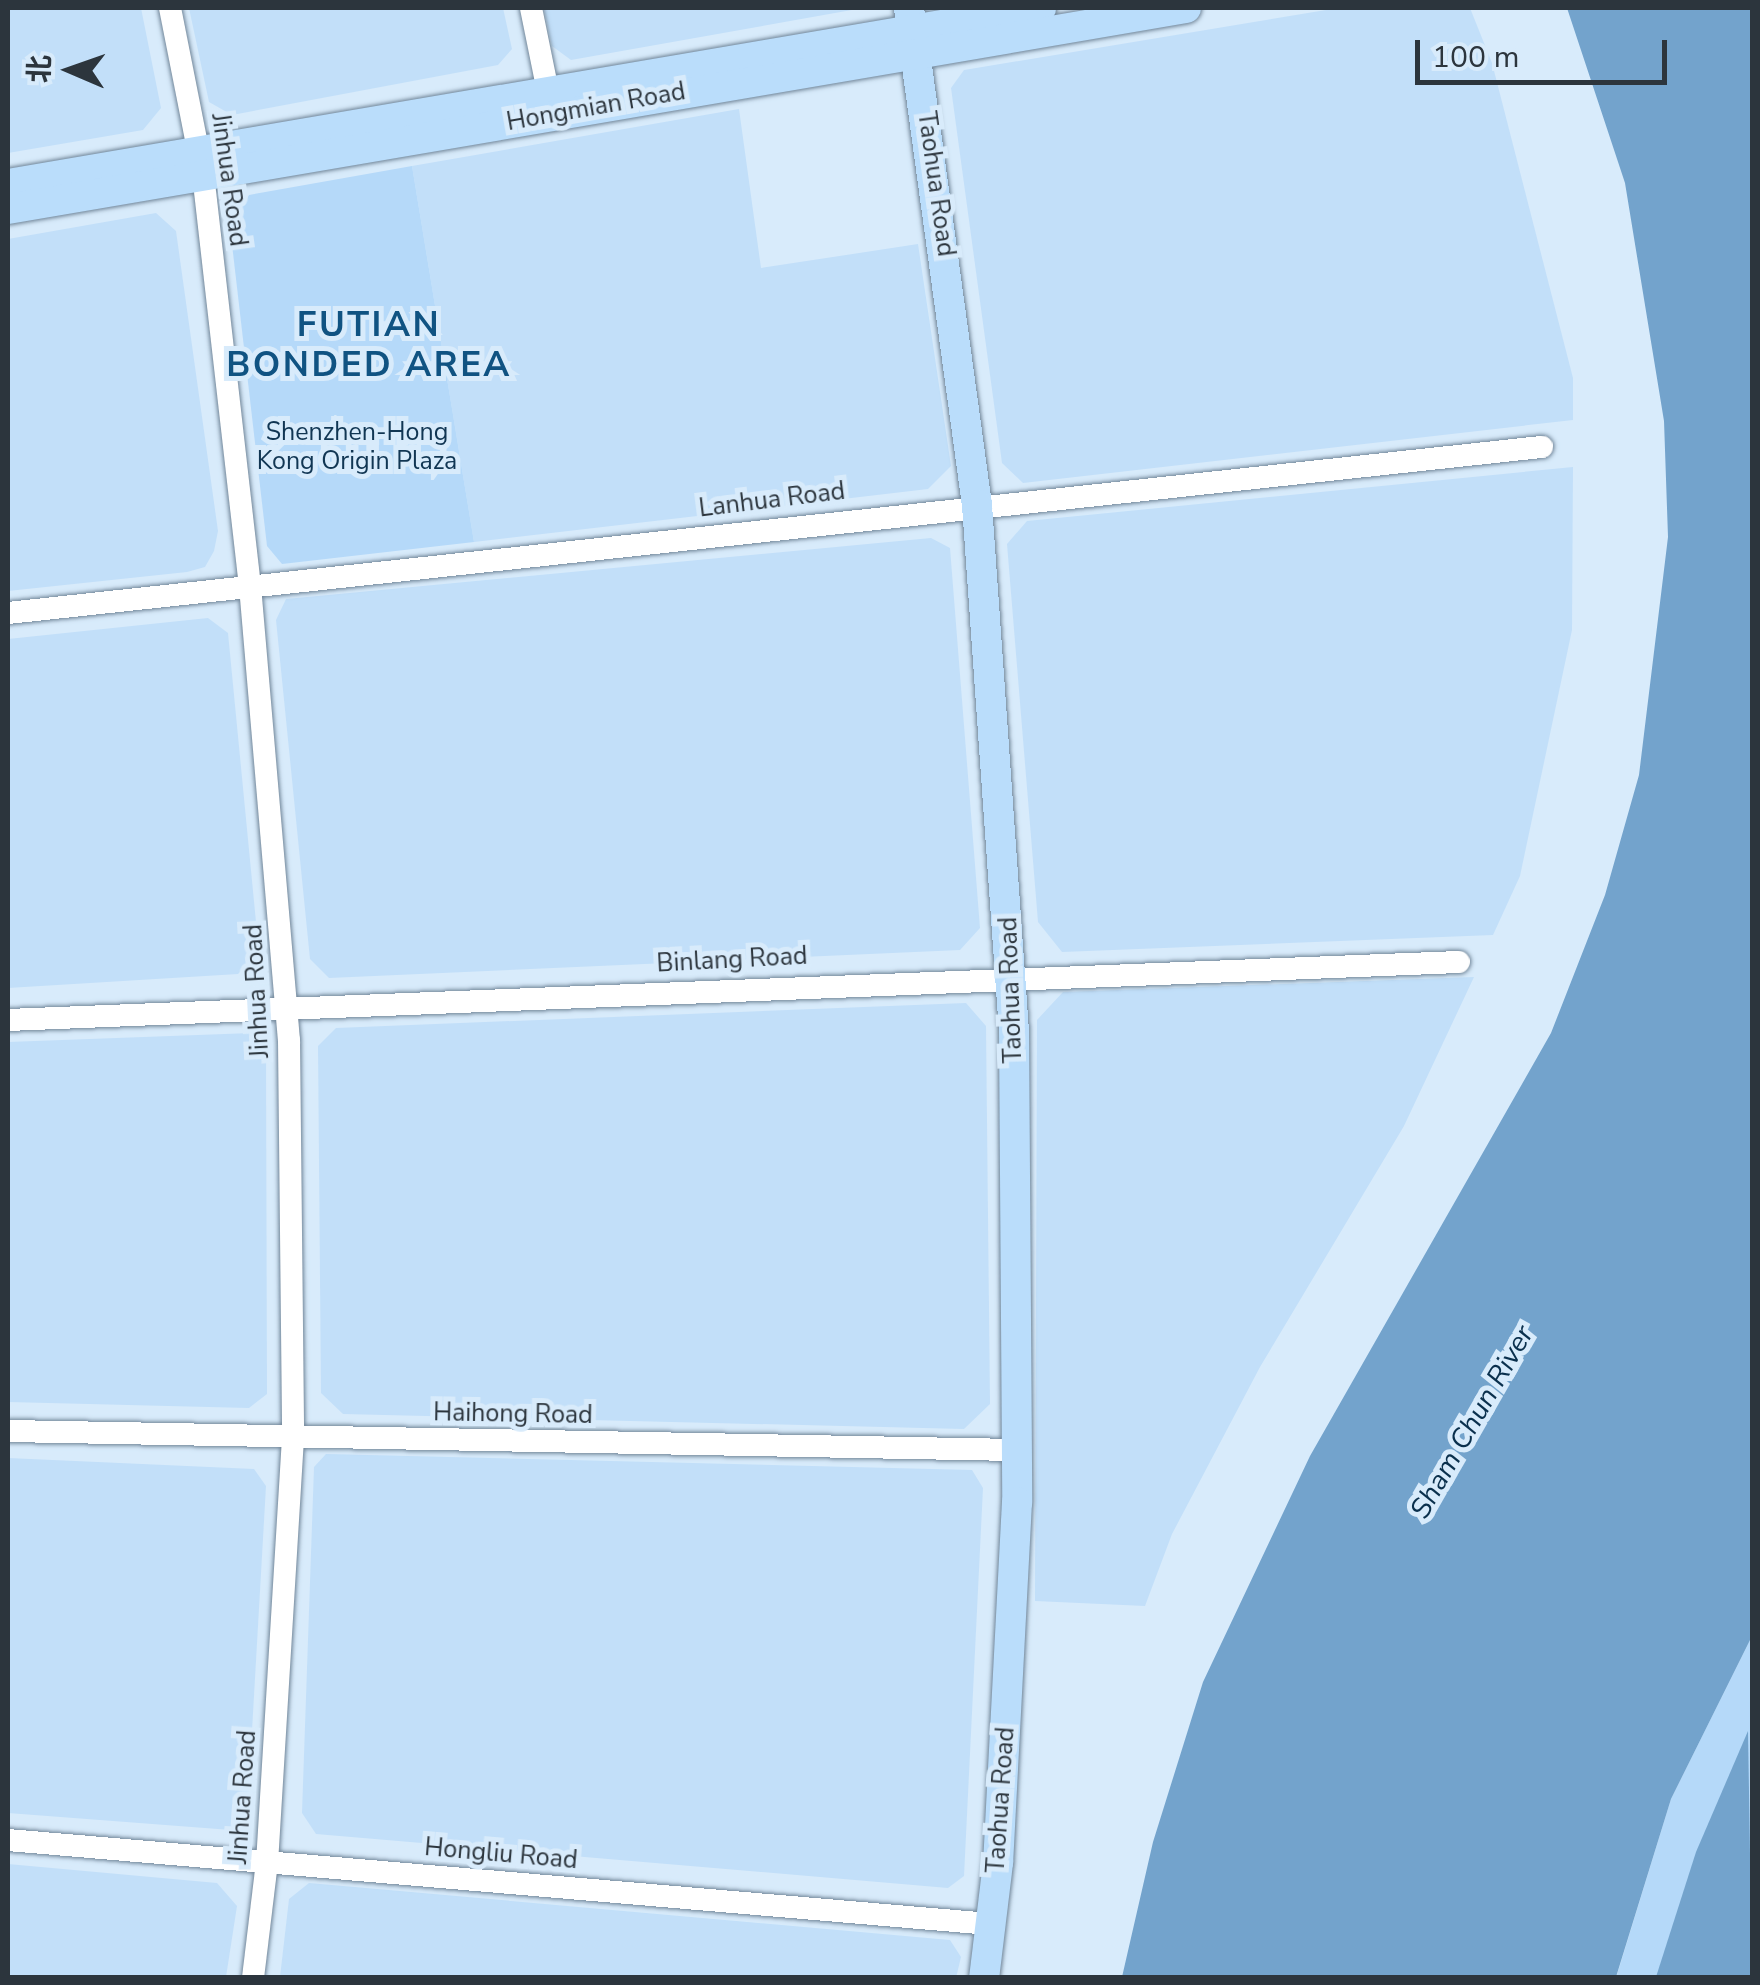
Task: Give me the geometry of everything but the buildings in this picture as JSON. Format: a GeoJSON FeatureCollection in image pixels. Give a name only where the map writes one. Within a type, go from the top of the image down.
{"type":"FeatureCollection","features":[{"type":"Feature","properties":{"kind":"main road","name":"Hongmian Road"},"geometry":{"type":"LineString","coordinates":[[8,184],[201,163],[551,103],[914,29],[1041,8]]}},
{"type":"Feature","properties":{"kind":"main road","name":"Hongmian Road"},"geometry":{"type":"LineString","coordinates":[[914,29],[1186,8]]}},
{"type":"Feature","properties":{"kind":"main road","name":"Taohua Road"},"geometry":{"type":"LineString","coordinates":[[914,29],[977,505],[1012,975],[1018,1450],[984,1978]]}},
{"type":"Feature","properties":{"kind":"main road","name":"Hongmian Road"},"geometry":{"type":"LineString","coordinates":[[8,210],[201,163]]}},
{"type":"Feature","properties":{"kind":"street","name":"Jinhua Road"},"geometry":{"type":"LineString","coordinates":[[170,8],[201,163],[250,586],[288,1007],[293,1438],[267,1862],[252,1978]]}},
{"type":"Feature","properties":{"kind":"street"},"geometry":{"type":"LineString","coordinates":[[530,8],[551,103]]}},
{"type":"Feature","properties":{"kind":"street","name":"Lanhua Road"},"geometry":{"type":"LineString","coordinates":[[8,612],[1542,447]]}},
{"type":"Feature","properties":{"kind":"street","name":"Binlang Road"},"geometry":{"type":"LineString","coordinates":[[8,1020],[1012,975],[1459,962]]}},
{"type":"Feature","properties":{"kind":"street","name":"Haihong Road"},"geometry":{"type":"LineString","coordinates":[[8,1432],[1018,1450]]}},
{"type":"Feature","properties":{"kind":"street","name":"Hongliu Road"},"geometry":{"type":"LineString","coordinates":[[8,1840],[990,1924]]}},
{"type":"Feature","properties":{"kind":"shaded area"},"geometry":{"type":"Polygon","coordinates":[[[8,8],[141,8],[161,108],[143,130],[8,153],[8,8]]]}},
{"type":"Feature","properties":{"kind":"shaded area"},"geometry":{"type":"Polygon","coordinates":[[[189,8],[503,8],[512,49],[498,65],[232,115],[209,102],[189,8]]]}},
{"type":"Feature","properties":{"kind":"shaded area"},"geometry":{"type":"Polygon","coordinates":[[[544,8],[863,8],[571,60],[552,46],[544,8]]]}},
{"type":"Feature","properties":{"kind":"shaded area"},"geometry":{"type":"Polygon","coordinates":[[[1338,8],[1470,8],[1492,63],[1573,378],[1573,420],[1023,483],[1002,463],[951,88],[964,70],[1338,8]]]}},
{"type":"Feature","properties":{"kind":"shaded area"},"geometry":{"type":"Polygon","coordinates":[[[739,109],[761,268],[918,244],[951,466],[928,489],[474,542],[412,166],[739,109]]]}},
{"type":"Feature","properties":{"kind":"shaded area"},"geometry":{"type":"Polygon","coordinates":[[[156,213],[176,231],[218,531],[214,551],[205,567],[187,572],[8,591],[8,239],[156,213]]]}},
{"type":"Feature","properties":{"kind":"shaded area"},"geometry":{"type":"Polygon","coordinates":[[[1573,467],[1572,630],[1520,876],[1493,935],[1062,952],[1038,922],[1007,544],[1027,521],[1573,467]]]}},
{"type":"Feature","properties":{"kind":"shaded area"},"geometry":{"type":"Polygon","coordinates":[[[931,538],[950,548],[980,928],[960,950],[329,978],[310,959],[276,620],[286,599],[931,538]]]}},
{"type":"Feature","properties":{"kind":"shaded area"},"geometry":{"type":"Polygon","coordinates":[[[208,618],[228,633],[259,953],[238,974],[8,988],[8,639],[208,618]]]}},
{"type":"Feature","properties":{"kind":"shaded area"},"geometry":{"type":"Polygon","coordinates":[[[1474,977],[1404,1126],[1260,1367],[1172,1534],[1145,1606],[1035,1601],[1037,1020],[1063,992],[1474,977]]]}},
{"type":"Feature","properties":{"kind":"shaded area"},"geometry":{"type":"Polygon","coordinates":[[[966,1003],[986,1026],[990,1404],[964,1429],[343,1414],[321,1393],[318,1046],[336,1028],[966,1003]]]}},
{"type":"Feature","properties":{"kind":"shaded area"},"geometry":{"type":"Polygon","coordinates":[[[252,1033],[266,1051],[267,1394],[249,1408],[8,1402],[8,1042],[252,1033]]]}},
{"type":"Feature","properties":{"kind":"shaded area"},"geometry":{"type":"Polygon","coordinates":[[[326,1454],[972,1470],[983,1488],[964,1876],[948,1888],[316,1834],[302,1813],[314,1467],[326,1454]]]}},
{"type":"Feature","properties":{"kind":"shaded area"},"geometry":{"type":"Polygon","coordinates":[[[8,1458],[254,1469],[266,1486],[247,1818],[231,1830],[8,1813],[8,1458]]]}},
{"type":"Feature","properties":{"kind":"shaded area"},"geometry":{"type":"Polygon","coordinates":[[[8,1864],[217,1883],[237,1906],[226,1977],[8,1977],[8,1864]]]}},
{"type":"Feature","properties":{"kind":"shaded area"},"geometry":{"type":"Polygon","coordinates":[[[309,1883],[950,1940],[961,1957],[956,1978],[280,1977],[289,1899],[309,1883]]]}},
{"type":"Feature","properties":{"kind":"green space","name":"Shenzhen-Hong Kong Origin Plaza"},"geometry":{"type":"Polygon","coordinates":[[[412,166],[474,542],[282,564],[267,546],[230,227],[249,195],[412,166]]]}},
{"type":"Feature","properties":{"kind":"green space"},"geometry":{"type":"Polygon","coordinates":[[[1752,1636],[1752,1977],[1616,1978],[1671,1799],[1752,1636]]]}},
{"type":"Feature","properties":{"kind":"water","name":"Sham Chun River"},"geometry":{"type":"Polygon","coordinates":[[[1567,8],[1752,8],[1752,1636],[1671,1799],[1616,1977],[1122,1977],[1153,1842],[1203,1682],[1310,1456],[1551,1033],[1605,895],[1639,775],[1668,537],[1664,421],[1625,183],[1567,8]]]}},
{"type":"Feature","properties":{"kind":"water"},"geometry":{"type":"Polygon","coordinates":[[[1748,1731],[1752,1977],[1656,1977],[1696,1852],[1748,1731]]]}},
{"type":"Feature","properties":{"kind":"district","name":"FUTIAN BONDED AREA"},"geometry":{"type":"Point","coordinates":[369,345]}}]}
